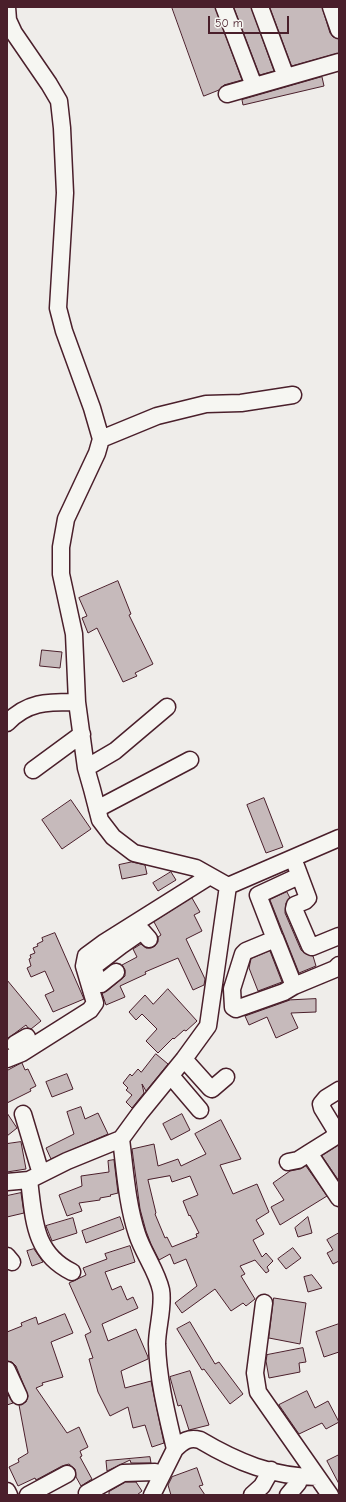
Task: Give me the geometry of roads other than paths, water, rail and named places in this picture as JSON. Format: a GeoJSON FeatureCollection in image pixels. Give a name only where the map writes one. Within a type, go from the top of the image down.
{"type":"FeatureCollection","features":[{"type":"Feature","properties":{"kind":"street"},"geometry":{"type":"LineString","coordinates":[[7,7],[8,20],[14,33],[49,84],[58,101],[62,128],[65,192],[58,308],[64,331],[92,408],[100,439],[97,453],[66,519],[61,547],[61,574],[74,634],[77,702],[86,768],[100,820],[113,837],[134,853],[196,868],[228,886]]}},
{"type":"Feature","properties":{"kind":"street"},"geometry":{"type":"LineString","coordinates":[[224,7],[254,86]]}},
{"type":"Feature","properties":{"kind":"street"},"geometry":{"type":"LineString","coordinates":[[260,7],[286,77]]}},
{"type":"Feature","properties":{"kind":"street"},"geometry":{"type":"LineString","coordinates":[[331,7],[339,30]]}},
{"type":"Feature","properties":{"kind":"street"},"geometry":{"type":"LineString","coordinates":[[227,94],[339,62]]}},
{"type":"Feature","properties":{"kind":"street"},"geometry":{"type":"LineString","coordinates":[[100,439],[157,416],[206,404],[240,403],[293,395]]}},
{"type":"Feature","properties":{"kind":"street"},"geometry":{"type":"LineString","coordinates":[[7,723],[15,714],[30,706],[46,702],[77,702]]}},
{"type":"Feature","properties":{"kind":"street"},"geometry":{"type":"LineString","coordinates":[[86,768],[115,751],[167,707]]}},
{"type":"Feature","properties":{"kind":"street"},"geometry":{"type":"LineString","coordinates":[[32,770],[82,734]]}},
{"type":"Feature","properties":{"kind":"street"},"geometry":{"type":"LineString","coordinates":[[97,809],[190,760]]}},
{"type":"Feature","properties":{"kind":"street"},"geometry":{"type":"LineString","coordinates":[[228,886],[339,838]]}},
{"type":"Feature","properties":{"kind":"street"},"geometry":{"type":"LineString","coordinates":[[293,859],[308,898],[305,901],[295,905],[294,909],[310,946],[339,936]]}},
{"type":"Feature","properties":{"kind":"street"},"geometry":{"type":"LineString","coordinates":[[110,952],[210,876]]}},
{"type":"Feature","properties":{"kind":"street"},"geometry":{"type":"LineString","coordinates":[[258,895],[299,876]]}},
{"type":"Feature","properties":{"kind":"street"},"geometry":{"type":"LineString","coordinates":[[251,877],[294,986]]}},
{"type":"Feature","properties":{"kind":"street"},"geometry":{"type":"LineString","coordinates":[[7,1182],[35,1177],[67,1161],[121,1138],[140,1113],[189,1064],[208,1026],[217,929],[228,886]]}},
{"type":"Feature","properties":{"kind":"street"},"geometry":{"type":"LineString","coordinates":[[7,1059],[18,1046],[90,1010],[95,1003],[84,966],[86,956],[110,952],[142,931],[149,940]]}},
{"type":"Feature","properties":{"kind":"street"},"geometry":{"type":"LineString","coordinates":[[275,938],[246,951],[243,954],[232,988],[233,1007],[236,1009],[284,992],[294,986],[335,969],[339,965]]}},
{"type":"Feature","properties":{"kind":"street"},"geometry":{"type":"LineString","coordinates":[[189,1064],[212,1089],[226,1076]]}},
{"type":"Feature","properties":{"kind":"street"},"geometry":{"type":"LineString","coordinates":[[174,1080],[200,1110]]}},
{"type":"Feature","properties":{"kind":"street"},"geometry":{"type":"LineString","coordinates":[[288,1162],[298,1160],[333,1138],[336,1134],[336,1131],[321,1104],[326,1098],[338,1093]]}},
{"type":"Feature","properties":{"kind":"street"},"geometry":{"type":"LineString","coordinates":[[23,1114],[35,1177],[36,1232],[42,1245],[53,1260],[61,1267],[72,1272]]}},
{"type":"Feature","properties":{"kind":"street"},"geometry":{"type":"LineString","coordinates":[[121,1138],[132,1219],[137,1236],[161,1289],[162,1300],[157,1344],[158,1367],[175,1449]]}},
{"type":"Feature","properties":{"kind":"street"},"geometry":{"type":"LineString","coordinates":[[309,1153],[339,1198]]}},
{"type":"Feature","properties":{"kind":"street"},"geometry":{"type":"LineString","coordinates":[[264,1303],[255,1372],[258,1392],[330,1495]]}},
{"type":"Feature","properties":{"kind":"street"},"geometry":{"type":"LineString","coordinates":[[8,1377],[19,1396]]}},
{"type":"Feature","properties":{"kind":"street"},"geometry":{"type":"LineString","coordinates":[[152,1495],[175,1449],[180,1443],[194,1438],[239,1461],[258,1468],[300,1477],[317,1477]]}},
{"type":"Feature","properties":{"kind":"street"},"geometry":{"type":"LineString","coordinates":[[252,1495],[262,1486],[271,1470]]}},
{"type":"Feature","properties":{"kind":"street"},"geometry":{"type":"LineString","coordinates":[[87,1493],[123,1473],[155,1472],[161,1476]]}},
{"type":"Feature","properties":{"kind":"street"},"geometry":{"type":"LineString","coordinates":[[28,1495],[67,1474]]}},
{"type":"Feature","properties":{"kind":"street"},"geometry":{"type":"LineString","coordinates":[[288,1495],[298,1483],[300,1477]]}},
{"type":"Feature","properties":{"kind":"street"},"geometry":{"type":"LineString","coordinates":[[7,1491],[9,1495]]}}]}
